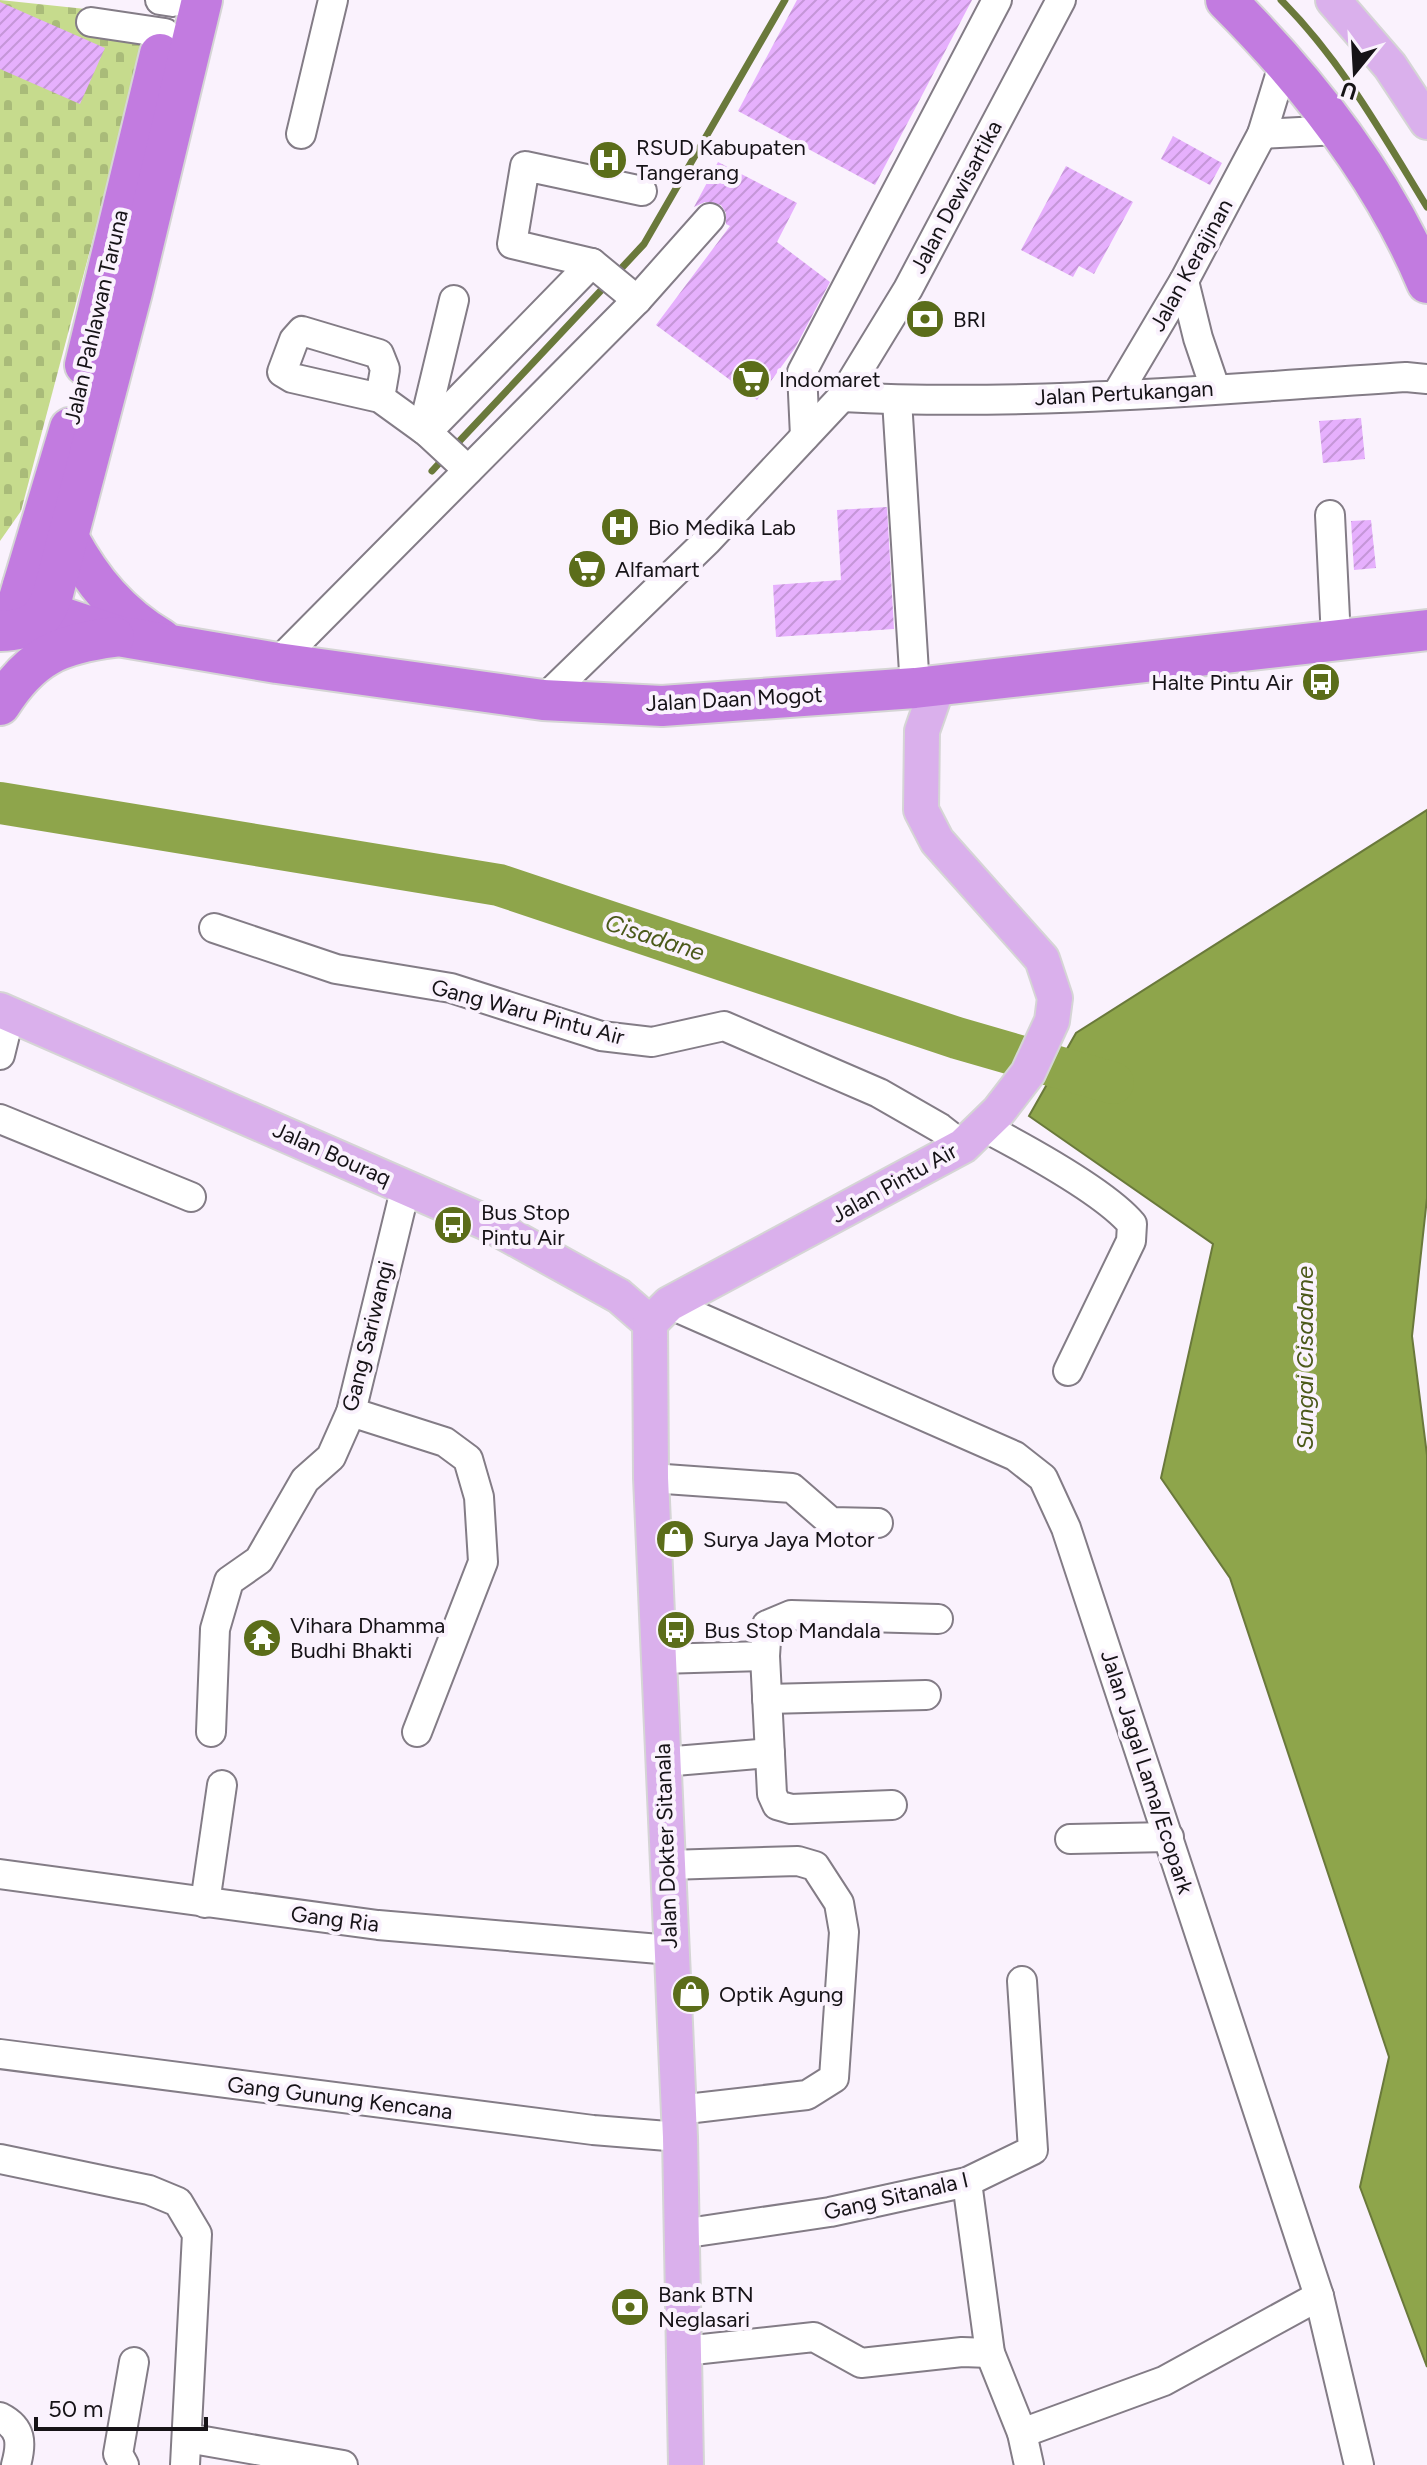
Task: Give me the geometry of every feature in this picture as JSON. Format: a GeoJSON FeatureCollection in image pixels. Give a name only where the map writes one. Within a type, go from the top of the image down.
{"type":"FeatureCollection","features":[{"type":"Feature","properties":{"kind":"highway"},"geometry":{"type":"LineString","coordinates":[[1226,0],[1285,59],[1339,130],[1398,226],[1427,283]]}},
{"type":"Feature","properties":{"kind":"highway","name":"Jalan Pahlawan Taruna"},"geometry":{"type":"LineString","coordinates":[[23,592],[54,535],[68,437],[175,7]]}},
{"type":"Feature","properties":{"kind":"highway"},"geometry":{"type":"LineString","coordinates":[[5,631],[33,626],[23,592],[54,535],[111,601],[139,626],[171,645]]}},
{"type":"Feature","properties":{"kind":"highway","name":"Jalan Daan Mogot"},"geometry":{"type":"LineString","coordinates":[[23,592],[118,636],[277,663],[543,700],[662,706],[926,686],[1424,631]]}},
{"type":"Feature","properties":{"kind":"highway"},"geometry":{"type":"LineString","coordinates":[[0,705],[30,666],[53,651],[78,641],[118,636]]}},
{"type":"Feature","properties":{"kind":"main road"},"geometry":{"type":"LineString","coordinates":[[1333,0],[1390,66],[1427,122]]}},
{"type":"Feature","properties":{"kind":"main road","name":"Jalan Pintu Air"},"geometry":{"type":"LineString","coordinates":[[660,1314],[982,1128],[1028,1073],[1052,1021],[1055,998],[1042,959],[937,841],[921,810],[926,686]]}},
{"type":"Feature","properties":{"kind":"main road","name":"Jalan Bouraq"},"geometry":{"type":"LineString","coordinates":[[5,1012],[487,1223],[619,1296],[660,1314]]}},
{"type":"Feature","properties":{"kind":"main road","name":"Jalan Dokter Sitanala"},"geometry":{"type":"LineString","coordinates":[[660,1314],[651,1478],[679,2123],[686,2465]]}},
{"type":"Feature","properties":{"kind":"street"},"geometry":{"type":"LineString","coordinates":[[301,134],[333,0]]}},
{"type":"Feature","properties":{"kind":"street"},"geometry":{"type":"LineString","coordinates":[[805,436],[802,372],[997,0]]}},
{"type":"Feature","properties":{"kind":"street","name":"Jalan Dewisartika"},"geometry":{"type":"LineString","coordinates":[[543,700],[707,541],[842,397],[908,289],[1054,5]]}},
{"type":"Feature","properties":{"kind":"street"},"geometry":{"type":"LineString","coordinates":[[91,22],[175,7]]}},
{"type":"Feature","properties":{"kind":"street","name":"Jalan Kerajinan"},"geometry":{"type":"LineString","coordinates":[[1117,394],[1184,281],[1262,134],[1285,59]]}},
{"type":"Feature","properties":{"kind":"street"},"geometry":{"type":"LineString","coordinates":[[1262,134],[1339,130]]}},
{"type":"Feature","properties":{"kind":"street"},"geometry":{"type":"LineString","coordinates":[[632,296],[595,264],[512,244],[525,166],[642,191]]}},
{"type":"Feature","properties":{"kind":"street"},"geometry":{"type":"LineString","coordinates":[[277,663],[710,218]]}},
{"type":"Feature","properties":{"kind":"street"},"geometry":{"type":"LineString","coordinates":[[428,433],[595,264]]}},
{"type":"Feature","properties":{"kind":"street"},"geometry":{"type":"LineString","coordinates":[[1184,281],[1198,338],[1215,388]]}},
{"type":"Feature","properties":{"kind":"street"},"geometry":{"type":"LineString","coordinates":[[428,433],[454,300]]}},
{"type":"Feature","properties":{"kind":"street","name":"Jalan Pertukangan"},"geometry":{"type":"LineString","coordinates":[[842,397],[897,400],[1117,394],[1416,378],[1427,358]]}},
{"type":"Feature","properties":{"kind":"street"},"geometry":{"type":"LineString","coordinates":[[380,398],[428,433],[466,467]]}},
{"type":"Feature","properties":{"kind":"street"},"geometry":{"type":"LineString","coordinates":[[897,400],[926,686]]}},
{"type":"Feature","properties":{"kind":"street"},"geometry":{"type":"LineString","coordinates":[[1330,515],[1336,639]]}},
{"type":"Feature","properties":{"kind":"street","name":"Gang Waru Pintu Air"},"geometry":{"type":"LineString","coordinates":[[214,928],[336,969],[451,988],[601,1036],[652,1042],[724,1026],[879,1093],[982,1128],[1104,1201],[1132,1224],[1131,1241],[1068,1371]]}},
{"type":"Feature","properties":{"kind":"street"},"geometry":{"type":"LineString","coordinates":[[0,1055],[5,1012]]}},
{"type":"Feature","properties":{"kind":"street"},"geometry":{"type":"LineString","coordinates":[[0,1119],[191,1197]]}},
{"type":"Feature","properties":{"kind":"street","name":"Gang Sariwangi"},"geometry":{"type":"LineString","coordinates":[[211,1732],[215,1629],[229,1581],[259,1560],[305,1480],[331,1457],[351,1412],[406,1186]]}},
{"type":"Feature","properties":{"kind":"street","name":"Jalan Jagal Lama/Ecopark"},"geometry":{"type":"LineString","coordinates":[[660,1314],[1015,1456],[1043,1478],[1066,1528],[1319,2296],[1359,2465]]}},
{"type":"Feature","properties":{"kind":"street"},"geometry":{"type":"LineString","coordinates":[[351,1412],[445,1442],[468,1459],[479,1497],[483,1562],[417,1732]]}},
{"type":"Feature","properties":{"kind":"street"},"geometry":{"type":"LineString","coordinates":[[651,1478],[792,1488],[831,1522],[878,1523]]}},
{"type":"Feature","properties":{"kind":"street"},"geometry":{"type":"LineString","coordinates":[[892,1805],[791,1809],[777,1805],[772,1794],[765,1656],[767,1625],[791,1615],[938,1619]]}},
{"type":"Feature","properties":{"kind":"street"},"geometry":{"type":"LineString","coordinates":[[659,1659],[765,1656]]}},
{"type":"Feature","properties":{"kind":"street"},"geometry":{"type":"LineString","coordinates":[[767,1699],[926,1695]]}},
{"type":"Feature","properties":{"kind":"street"},"geometry":{"type":"LineString","coordinates":[[663,1762],[770,1753]]}},
{"type":"Feature","properties":{"kind":"street"},"geometry":{"type":"LineString","coordinates":[[205,1903],[222,1785]]}},
{"type":"Feature","properties":{"kind":"street"},"geometry":{"type":"LineString","coordinates":[[1070,1839],[1169,1837]]}},
{"type":"Feature","properties":{"kind":"street","name":"Gang Gunung Kencana"},"geometry":{"type":"LineString","coordinates":[[0,2054],[593,2130],[679,2123],[807,2095],[834,2078],[844,1932],[839,1903],[815,1866],[798,1861],[668,1865]]}},
{"type":"Feature","properties":{"kind":"street","name":"Gang Ria"},"geometry":{"type":"LineString","coordinates":[[0,1874],[378,1925],[671,1950]]}},
{"type":"Feature","properties":{"kind":"street","name":"Gang Sitanala I"},"geometry":{"type":"LineString","coordinates":[[681,2234],[830,2212],[967,2182],[1033,2150],[1022,1981]]}},
{"type":"Feature","properties":{"kind":"street"},"geometry":{"type":"LineString","coordinates":[[0,2159],[149,2190],[178,2202],[197,2234],[186,2452],[343,2465]]}},
{"type":"Feature","properties":{"kind":"street"},"geometry":{"type":"LineString","coordinates":[[967,2182],[990,2353],[1022,2433],[1029,2465]]}},
{"type":"Feature","properties":{"kind":"street"},"geometry":{"type":"LineString","coordinates":[[1022,2433],[1164,2381],[1319,2296]]}},
{"type":"Feature","properties":{"kind":"street"},"geometry":{"type":"LineString","coordinates":[[684,2351],[814,2337],[861,2363],[962,2352],[990,2353]]}},
{"type":"Feature","properties":{"kind":"street"},"geometry":{"type":"LineString","coordinates":[[124,2465],[118,2454],[134,2362]]}},
{"type":"Feature","properties":{"kind":"street"},"geometry":{"type":"LineString","coordinates":[[0,2417],[17,2429],[22,2445],[16,2465]]}},
{"type":"Feature","properties":{"kind":"green space"},"geometry":{"type":"Polygon","coordinates":[[[0,0],[152,16],[21,511],[0,541],[0,0]]]}},
{"type":"Feature","properties":{"kind":"water","name":"Sungai Cisadane"},"geometry":{"type":"Polygon","coordinates":[[[1427,810],[1427,1198],[1412,1336],[1427,1455],[1427,2367],[1360,2187],[1389,2057],[1230,1578],[1161,1478],[1213,1244],[1029,1116],[1076,1033],[1427,810]]]}},
{"type":"Feature","properties":{"kind":"building"},"geometry":{"type":"Polygon","coordinates":[[[797,0],[972,0],[875,185],[738,111],[797,0]]]}},
{"type":"Feature","properties":{"kind":"building"},"geometry":{"type":"Polygon","coordinates":[[[0,2],[105,48],[80,104],[0,69],[0,2]]]}},
{"type":"Feature","properties":{"kind":"building"},"geometry":{"type":"Polygon","coordinates":[[[1173,136],[1222,163],[1210,185],[1161,159],[1173,136]]]}},
{"type":"Feature","properties":{"kind":"building"},"geometry":{"type":"Polygon","coordinates":[[[718,162],[797,203],[777,242],[830,282],[795,348],[757,400],[656,325],[730,226],[726,224],[726,213],[721,205],[705,202],[694,207],[718,162]]]}},
{"type":"Feature","properties":{"kind":"building"},"geometry":{"type":"Polygon","coordinates":[[[1066,166],[1133,202],[1094,274],[1079,266],[1073,277],[1021,250],[1066,166]]]}},
{"type":"Feature","properties":{"kind":"building"},"geometry":{"type":"Polygon","coordinates":[[[1361,418],[1365,459],[1323,463],[1319,421],[1361,418]]]}},
{"type":"Feature","properties":{"kind":"building"},"geometry":{"type":"Polygon","coordinates":[[[887,507],[894,629],[776,637],[773,585],[841,580],[837,510],[887,507]]]}},
{"type":"Feature","properties":{"kind":"building"},"geometry":{"type":"Polygon","coordinates":[[[1371,520],[1376,568],[1354,570],[1351,521],[1371,520]]]}},
{"type":"Feature","properties":{"kind":"waterway"},"geometry":{"type":"LineString","coordinates":[[616,274],[644,244],[785,0]]}},
{"type":"Feature","properties":{"kind":"waterway"},"geometry":{"type":"LineString","coordinates":[[1281,0],[1342,73],[1427,207]]}},
{"type":"Feature","properties":{"kind":"waterway"},"geometry":{"type":"LineString","coordinates":[[452,449],[608,283]]}},
{"type":"Feature","properties":{"kind":"waterway"},"geometry":{"type":"LineString","coordinates":[[432,471],[444,458]]}},
{"type":"Feature","properties":{"kind":"waterway","name":"Cisadane"},"geometry":{"type":"LineString","coordinates":[[0,803],[499,885],[957,1038],[1113,1083]]}},
{"type":"Feature","properties":{"kind":"place","name":"RSUD Kabupaten Tangerang"},"geometry":{"type":"Point","coordinates":[608,160]}},
{"type":"Feature","properties":{"kind":"place","name":"BRI"},"geometry":{"type":"Point","coordinates":[925,319]}},
{"type":"Feature","properties":{"kind":"place","name":"Indomaret"},"geometry":{"type":"Point","coordinates":[751,379]}},
{"type":"Feature","properties":{"kind":"place","name":"Bio Medika Lab"},"geometry":{"type":"Point","coordinates":[620,527]}},
{"type":"Feature","properties":{"kind":"place","name":"Alfamart"},"geometry":{"type":"Point","coordinates":[587,569]}},
{"type":"Feature","properties":{"kind":"place","name":"Halte Pintu Air"},"geometry":{"type":"Point","coordinates":[1321,682]}},
{"type":"Feature","properties":{"kind":"place","name":"Bus Stop Pintu Air"},"geometry":{"type":"Point","coordinates":[453,1225]}},
{"type":"Feature","properties":{"kind":"place","name":"Surya Jaya Motor"},"geometry":{"type":"Point","coordinates":[675,1539]}},
{"type":"Feature","properties":{"kind":"place","name":"Bus Stop Mandala"},"geometry":{"type":"Point","coordinates":[676,1630]}},
{"type":"Feature","properties":{"kind":"place","name":"Vihara Dhamma Budhi Bhakti"},"geometry":{"type":"Point","coordinates":[262,1638]}},
{"type":"Feature","properties":{"kind":"place","name":"Optik Agung"},"geometry":{"type":"Point","coordinates":[691,1994]}},
{"type":"Feature","properties":{"kind":"place","name":"Bank BTN Neglasari"},"geometry":{"type":"Point","coordinates":[630,2307]}}]}
